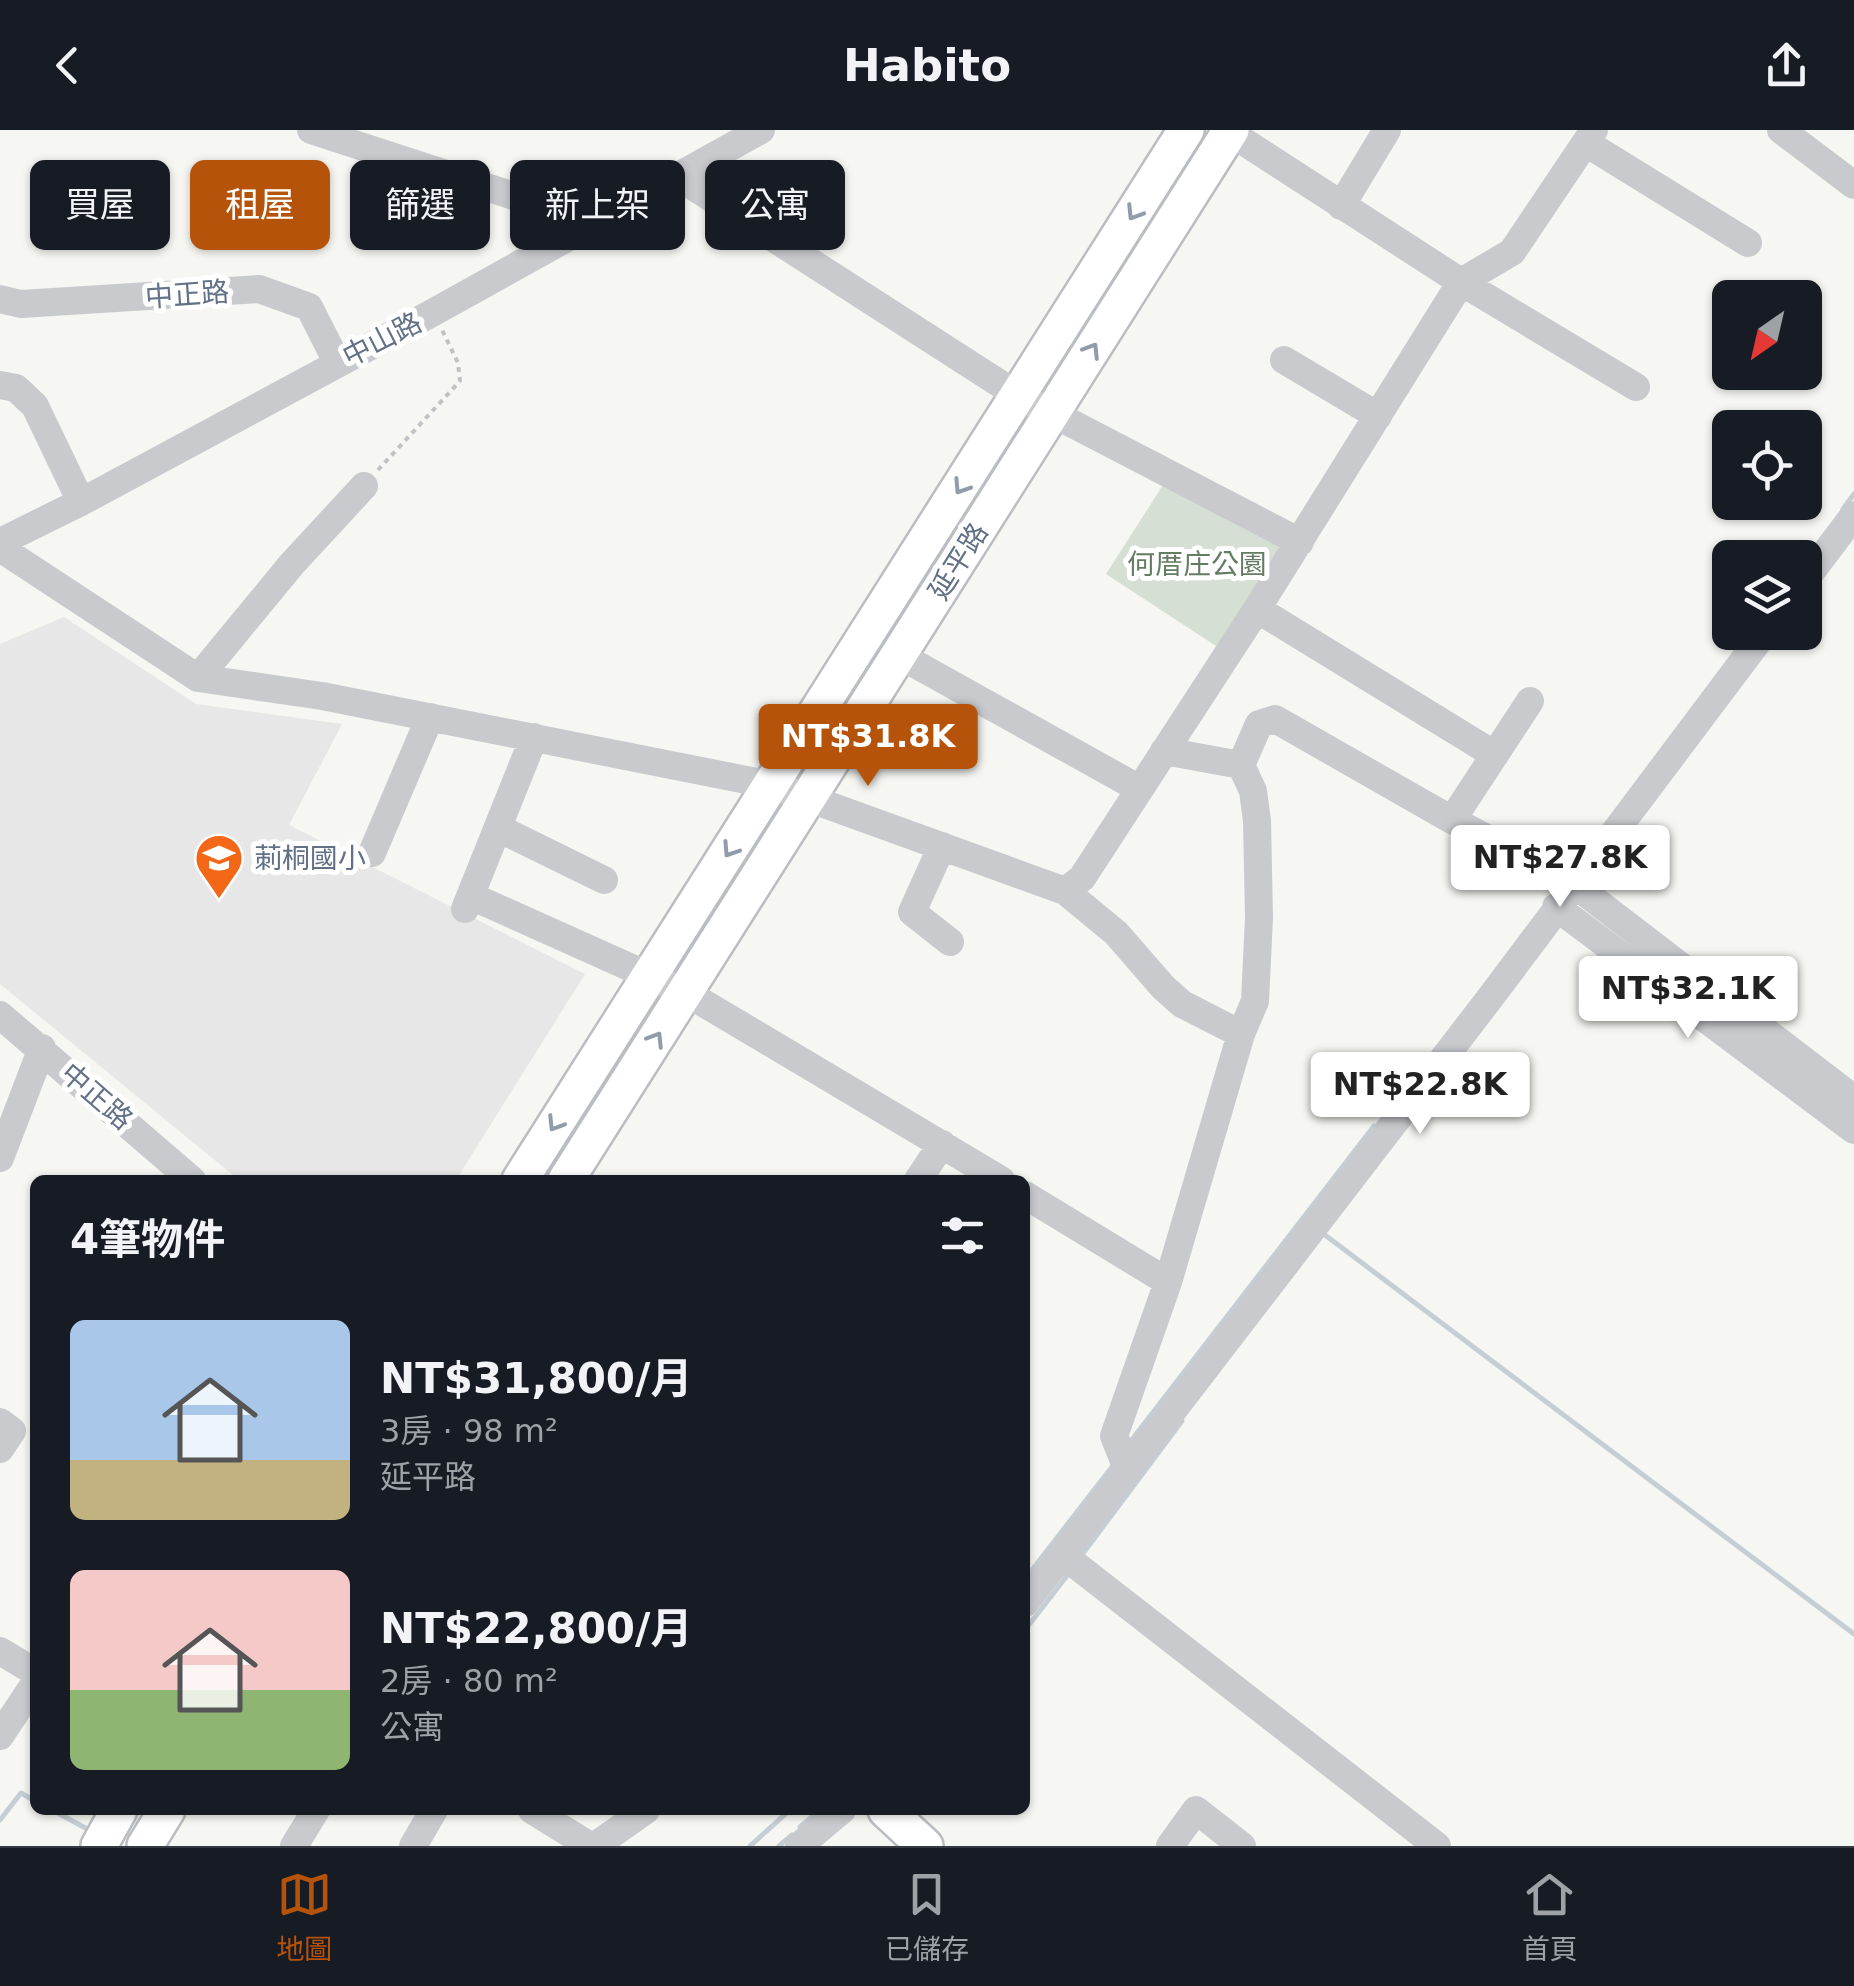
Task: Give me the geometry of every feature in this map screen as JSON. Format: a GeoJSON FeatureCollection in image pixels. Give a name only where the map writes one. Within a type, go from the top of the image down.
{"type":"FeatureCollection","features":[{"type":"Feature","properties":{"kind":"main road","name":"延平路"},"geometry":{"type":"LineString","coordinates":[[523,1175],[1186,130]]}},
{"type":"Feature","properties":{"kind":"main road","name":"延平路"},"geometry":{"type":"LineString","coordinates":[[569,1175],[1229,131]]}},
{"type":"Feature","properties":{"kind":"main road"},"geometry":{"type":"LineString","coordinates":[[99,1846],[117,1815]]}},
{"type":"Feature","properties":{"kind":"main road"},"geometry":{"type":"LineString","coordinates":[[145,1846],[163,1815]]}},
{"type":"Feature","properties":{"kind":"main road"},"geometry":{"type":"LineString","coordinates":[[891,1815],[925,1846]]}},
{"type":"Feature","properties":{"kind":"street"},"geometry":{"type":"LineString","coordinates":[[311,130],[510,195]]}},
{"type":"Feature","properties":{"kind":"street","name":"中山路"},"geometry":{"type":"LineString","coordinates":[[685,171],[760,130]]}},
{"type":"Feature","properties":{"kind":"street"},"geometry":{"type":"LineString","coordinates":[[1341,206],[1388,130]]}},
{"type":"Feature","properties":{"kind":"street"},"geometry":{"type":"LineString","coordinates":[[1781,130],[1854,185]]}},
{"type":"Feature","properties":{"kind":"street"},"geometry":{"type":"LineString","coordinates":[[1229,131],[1461,282],[1636,387]]}},
{"type":"Feature","properties":{"kind":"street"},"geometry":{"type":"LineString","coordinates":[[1065,891],[1082,878],[1257,609],[1461,282],[1512,252],[1590,136],[1748,243]]}},
{"type":"Feature","properties":{"kind":"street"},"geometry":{"type":"LineString","coordinates":[[685,182],[1019,396],[1300,542]]}},
{"type":"Feature","properties":{"kind":"street","name":"中山路"},"geometry":{"type":"LineString","coordinates":[[0,545],[542,250]]}},
{"type":"Feature","properties":{"kind":"street","name":"中正路"},"geometry":{"type":"LineString","coordinates":[[0,300],[21,304],[259,289],[309,307],[337,362]]}},
{"type":"Feature","properties":{"kind":"street"},"geometry":{"type":"LineString","coordinates":[[1284,360],[1378,416]]}},
{"type":"Feature","properties":{"kind":"street"},"geometry":{"type":"LineString","coordinates":[[0,384],[16,388],[35,406],[82,502]]}},
{"type":"Feature","properties":{"kind":"street"},"geometry":{"type":"LineString","coordinates":[[198,678],[291,565],[364,486]]}},
{"type":"Feature","properties":{"kind":"street"},"geometry":{"type":"LineString","coordinates":[[1822,557],[1854,515]]}},
{"type":"Feature","properties":{"kind":"street"},"geometry":{"type":"LineString","coordinates":[[0,545],[198,678],[322,696],[772,785],[1065,891],[1116,932],[1162,987],[1182,1004],[1241,1034]]}},
{"type":"Feature","properties":{"kind":"street"},"geometry":{"type":"LineString","coordinates":[[1257,609],[1495,755]]}},
{"type":"Feature","properties":{"kind":"street"},"geometry":{"type":"LineString","coordinates":[[1030,1596],[1752,650]]}},
{"type":"Feature","properties":{"kind":"street"},"geometry":{"type":"LineString","coordinates":[[899,655],[1138,788]]}},
{"type":"Feature","properties":{"kind":"street"},"geometry":{"type":"LineString","coordinates":[[1452,820],[1530,702]]}},
{"type":"Feature","properties":{"kind":"street"},"geometry":{"type":"LineString","coordinates":[[372,854],[430,717]]}},
{"type":"Feature","properties":{"kind":"street"},"geometry":{"type":"LineString","coordinates":[[1128,1470],[1114,1436],[1168,1282],[1241,1034],[1255,1000],[1259,918],[1257,821],[1254,792],[1242,765],[1259,724],[1275,718],[1575,886],[1854,1099]]}},
{"type":"Feature","properties":{"kind":"street"},"geometry":{"type":"LineString","coordinates":[[534,737],[468,902],[686,992],[993,1175]]}},
{"type":"Feature","properties":{"kind":"street"},"geometry":{"type":"LineString","coordinates":[[1164,751],[1242,765]]}},
{"type":"Feature","properties":{"kind":"street"},"geometry":{"type":"LineString","coordinates":[[498,828],[604,880]]}},
{"type":"Feature","properties":{"kind":"street"},"geometry":{"type":"LineString","coordinates":[[942,846],[912,912],[950,942]]}},
{"type":"Feature","properties":{"kind":"street"},"geometry":{"type":"LineString","coordinates":[[1556,907],[1854,1130]]}},
{"type":"Feature","properties":{"kind":"street","name":"中正路"},"geometry":{"type":"LineString","coordinates":[[0,1015],[186,1175]]}},
{"type":"Feature","properties":{"kind":"street"},"geometry":{"type":"LineString","coordinates":[[0,1158],[42,1048]]}},
{"type":"Feature","properties":{"kind":"street"},"geometry":{"type":"LineString","coordinates":[[921,1175],[942,1144]]}},
{"type":"Feature","properties":{"kind":"street"},"geometry":{"type":"LineString","coordinates":[[1030,1198],[1168,1282]]}},
{"type":"Feature","properties":{"kind":"street"},"geometry":{"type":"LineString","coordinates":[[0,1422],[12,1431],[0,1450]]}},
{"type":"Feature","properties":{"kind":"street"},"geometry":{"type":"LineString","coordinates":[[1062,1556],[1438,1846]]}},
{"type":"Feature","properties":{"kind":"street"},"geometry":{"type":"LineString","coordinates":[[0,1650],[30,1669]]}},
{"type":"Feature","properties":{"kind":"street"},"geometry":{"type":"LineString","coordinates":[[0,1736],[30,1691]]}},
{"type":"Feature","properties":{"kind":"street"},"geometry":{"type":"LineString","coordinates":[[1170,1846],[1196,1810],[1242,1846]]}},
{"type":"Feature","properties":{"kind":"street"},"geometry":{"type":"LineString","coordinates":[[294,1846],[313,1815]]}},
{"type":"Feature","properties":{"kind":"street"},"geometry":{"type":"LineString","coordinates":[[413,1846],[431,1815]]}},
{"type":"Feature","properties":{"kind":"street"},"geometry":{"type":"LineString","coordinates":[[543,1815],[593,1846],[639,1815]]}},
{"type":"Feature","properties":{"kind":"street"},"geometry":{"type":"LineString","coordinates":[[800,1846],[836,1815]]}},
{"type":"Feature","properties":{"kind":"path"},"geometry":{"type":"LineString","coordinates":[[364,486],[460,381],[458,363],[434,312]]}},
{"type":"Feature","properties":{"kind":"shaded area","name":"莿桐國小"},"geometry":{"type":"Polygon","coordinates":[[[64,617],[196,704],[342,724],[289,825],[585,974],[459,1175],[233,1175],[0,984],[0,644],[64,617]]]}},
{"type":"Feature","properties":{"kind":"green space","name":"何厝庄公園"},"geometry":{"type":"Polygon","coordinates":[[[1165,482],[1286,541],[1219,648],[1106,574],[1165,482]]]}},
{"type":"Feature","properties":{"kind":"waterway"},"geometry":{"type":"LineString","coordinates":[[1843,509],[1854,494]]}},
{"type":"Feature","properties":{"kind":"waterway"},"geometry":{"type":"LineString","coordinates":[[1127,1446],[1374,1126]]}},
{"type":"Feature","properties":{"kind":"waterway"},"geometry":{"type":"LineString","coordinates":[[1321,1232],[1854,1634]]}},
{"type":"Feature","properties":{"kind":"waterway"},"geometry":{"type":"LineString","coordinates":[[1081,1556],[1182,1421]]}},
{"type":"Feature","properties":{"kind":"waterway"},"geometry":{"type":"LineString","coordinates":[[1030,1573],[1115,1463]]}},
{"type":"Feature","properties":{"kind":"waterway"},"geometry":{"type":"LineString","coordinates":[[1030,1624],[1069,1573]]}},
{"type":"Feature","properties":{"kind":"waterway"},"geometry":{"type":"LineString","coordinates":[[0,1820],[21,1793],[30,1798]]}},
{"type":"Feature","properties":{"kind":"waterway"},"geometry":{"type":"LineString","coordinates":[[61,1815],[93,1832]]}},
{"type":"Feature","properties":{"kind":"waterway"},"geometry":{"type":"LineString","coordinates":[[750,1846],[784,1815]]}},
{"type":"Feature","properties":{"kind":"waterway"},"geometry":{"type":"LineString","coordinates":[[800,1827],[814,1815]]}},
{"type":"Feature","properties":{"kind":"waterway"},"geometry":{"type":"LineString","coordinates":[[779,1846],[792,1835]]}},
{"type":"Feature","properties":{"kind":"place","name":"莿桐國小"},"geometry":{"type":"Point","coordinates":[219,900]}}]}
